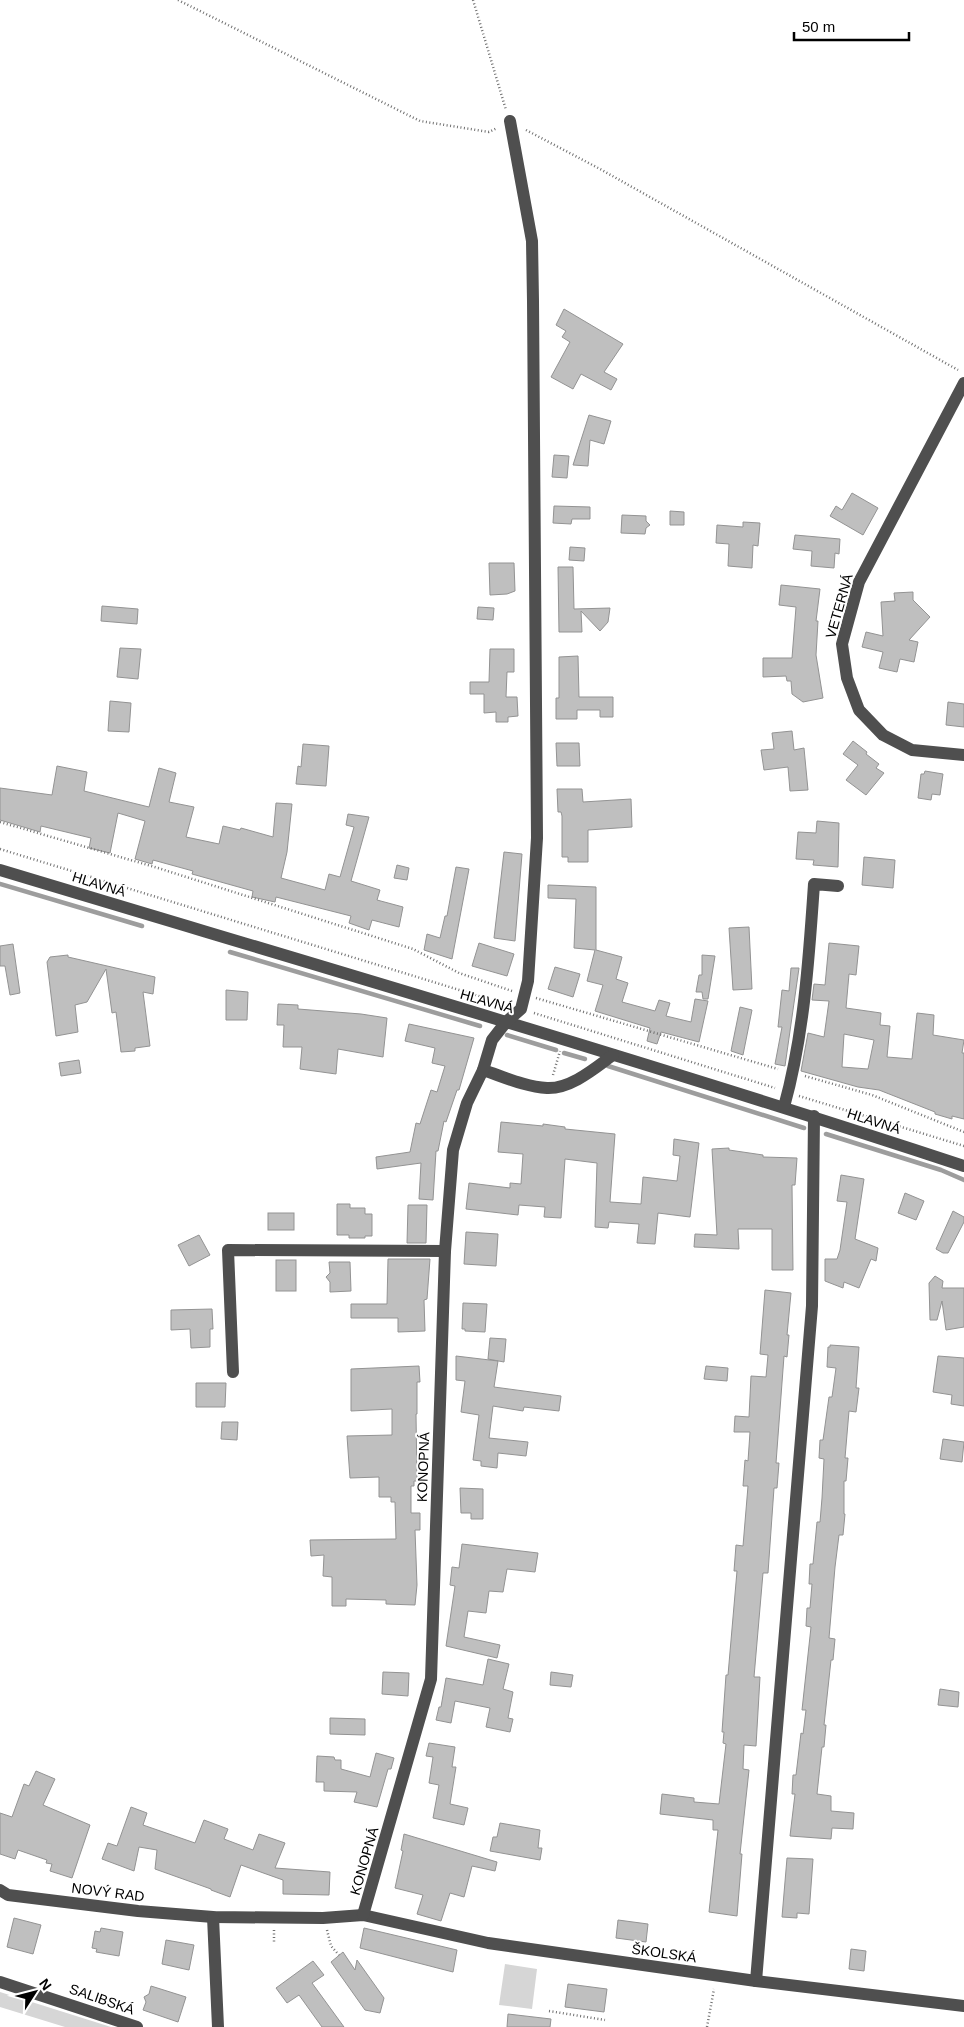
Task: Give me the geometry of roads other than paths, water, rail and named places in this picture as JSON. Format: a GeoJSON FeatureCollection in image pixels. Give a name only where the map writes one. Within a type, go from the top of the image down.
{"type":"FeatureCollection","features":[{"type":"Feature","properties":{"kind":"street","name":"KONOPNÁ"},"geometry":{"type":"LineString","coordinates":[[363,1915],[431,1679],[445,1251],[453,1150],[467,1103],[483,1070],[492,1040],[506,1022],[521,1009],[528,981],[537,838],[532,241],[510,122]]}},
{"type":"Feature","properties":{"kind":"street","name":"VETERNÁ"},"geometry":{"type":"LineString","coordinates":[[964,382],[859,582],[842,644],[846,678],[859,710],[883,735],[912,750],[964,755]]}},
{"type":"Feature","properties":{"kind":"street","name":"HLAVNÁ"},"geometry":{"type":"LineString","coordinates":[[0,870],[814,1116],[964,1166]]}},
{"type":"Feature","properties":{"kind":"street"},"geometry":{"type":"LineString","coordinates":[[784,1107],[807,978],[814,884],[838,886]]}},
{"type":"Feature","properties":{"kind":"street"},"geometry":{"type":"LineString","coordinates":[[483,1070],[528,1085],[549,1088],[564,1085],[588,1073],[613,1055]]}},
{"type":"Feature","properties":{"kind":"street"},"geometry":{"type":"LineString","coordinates":[[756,1981],[812,1306],[814,1116]]}},
{"type":"Feature","properties":{"kind":"street"},"geometry":{"type":"LineString","coordinates":[[233,1372],[228,1250],[445,1251]]}},
{"type":"Feature","properties":{"kind":"street","name":"NOVÝ RAD"},"geometry":{"type":"LineString","coordinates":[[0,1890],[8,1895],[138,1911],[213,1917],[323,1918]]}},
{"type":"Feature","properties":{"kind":"street","name":"ŠKOLSKÁ"},"geometry":{"type":"LineString","coordinates":[[323,1918],[363,1915],[488,1943],[756,1981],[964,2006]]}},
{"type":"Feature","properties":{"kind":"street"},"geometry":{"type":"LineString","coordinates":[[213,1917],[218,2027]]}},
{"type":"Feature","properties":{"kind":"street","name":"SALIBSKÁ"},"geometry":{"type":"LineString","coordinates":[[0,1982],[137,2027]]}},
{"type":"Feature","properties":{"kind":"waterway"},"geometry":{"type":"LineString","coordinates":[[0,884],[142,926]]}},
{"type":"Feature","properties":{"kind":"waterway"},"geometry":{"type":"LineString","coordinates":[[230,952],[480,1026]]}},
{"type":"Feature","properties":{"kind":"waterway"},"geometry":{"type":"LineString","coordinates":[[507,1035],[556,1050]]}},
{"type":"Feature","properties":{"kind":"waterway"},"geometry":{"type":"LineString","coordinates":[[564,1053],[585,1059]]}},
{"type":"Feature","properties":{"kind":"waterway"},"geometry":{"type":"LineString","coordinates":[[608,1066],[804,1128]]}},
{"type":"Feature","properties":{"kind":"waterway"},"geometry":{"type":"LineString","coordinates":[[826,1134],[941,1170],[964,1180]]}}]}
